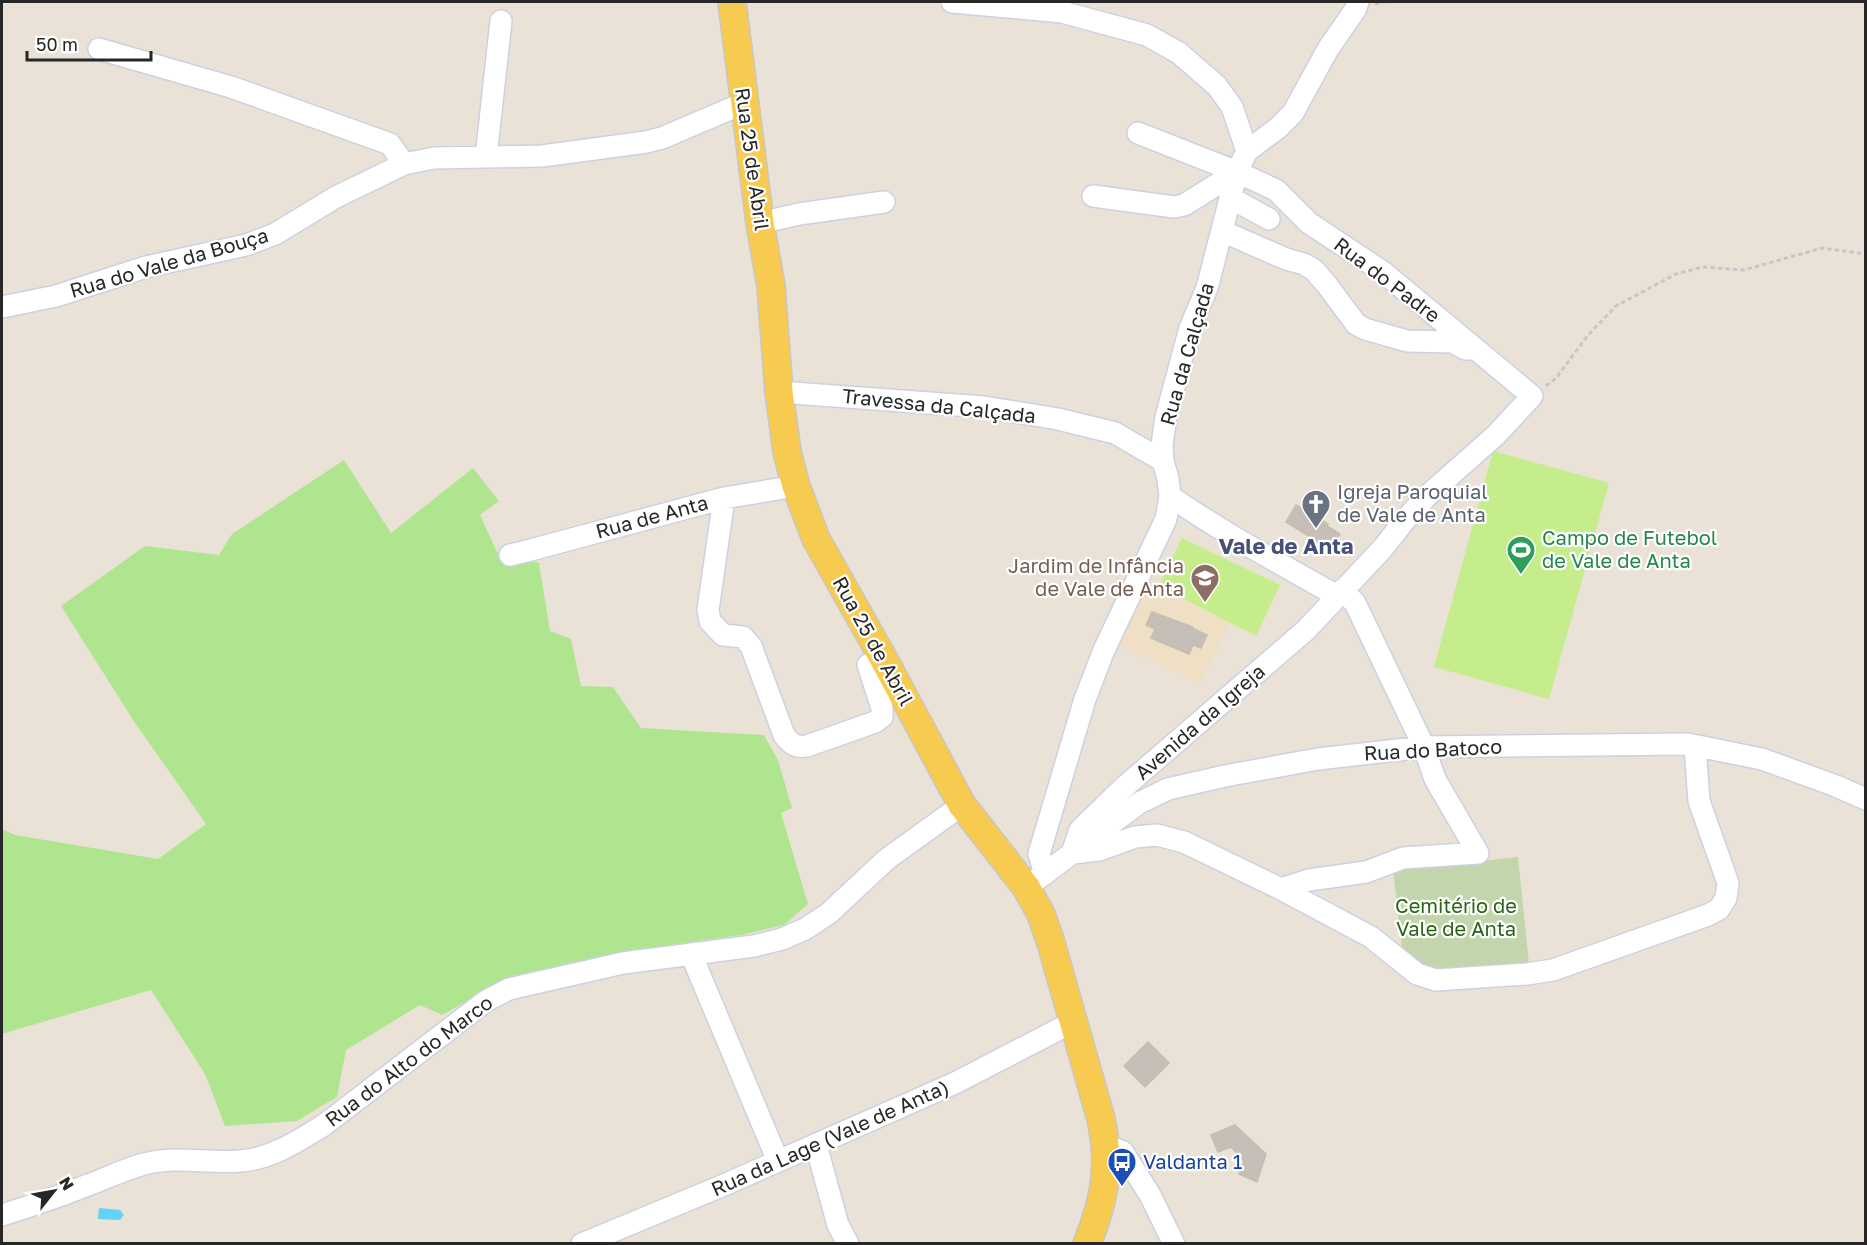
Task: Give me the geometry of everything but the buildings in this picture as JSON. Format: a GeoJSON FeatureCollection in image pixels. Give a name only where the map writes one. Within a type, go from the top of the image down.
{"type":"FeatureCollection","features":[{"type":"Feature","properties":{"kind":"main road","name":"Rua 25 de Abril"},"geometry":{"type":"LineString","coordinates":[[732,2],[760,223],[771,286],[779,392],[787,452],[796,486],[816,539],[962,805],[1036,880],[1041,914],[1101,1119],[1106,1145],[1106,1186],[1087,1244]]}},
{"type":"Feature","properties":{"kind":"street"},"geometry":{"type":"LineString","coordinates":[[952,2],[1060,7],[1147,35],[1179,53],[1217,86],[1232,107],[1247,151],[1293,114],[1328,49],[1358,2]]}},
{"type":"Feature","properties":{"kind":"street"},"geometry":{"type":"LineString","coordinates":[[486,157],[501,21]]}},
{"type":"Feature","properties":{"kind":"street"},"geometry":{"type":"LineString","coordinates":[[99,49],[231,87],[390,144],[404,164]]}},
{"type":"Feature","properties":{"kind":"street","name":"Rua do Vale da Bouça"},"geometry":{"type":"LineString","coordinates":[[2,307],[56,296],[146,267],[246,245],[275,234],[336,197],[404,164],[434,158],[542,156],[646,142],[662,138],[744,103]]}},
{"type":"Feature","properties":{"kind":"street","name":"Rua do Padre"},"geometry":{"type":"LineString","coordinates":[[1138,133],[1238,172],[1276,190],[1309,223],[1383,272],[1532,396]]}},
{"type":"Feature","properties":{"kind":"street","name":"Rua da Calçada"},"geometry":{"type":"LineString","coordinates":[[1036,880],[1039,854],[1084,699],[1104,650],[1166,519],[1170,496],[1162,445],[1169,406],[1190,328],[1207,288],[1238,172],[1247,151]]}},
{"type":"Feature","properties":{"kind":"street"},"geometry":{"type":"LineString","coordinates":[[1094,196],[1174,207],[1184,205],[1238,172]]}},
{"type":"Feature","properties":{"kind":"street"},"geometry":{"type":"LineString","coordinates":[[1231,198],[1269,219]]}},
{"type":"Feature","properties":{"kind":"street"},"geometry":{"type":"LineString","coordinates":[[760,223],[799,214],[884,202]]}},
{"type":"Feature","properties":{"kind":"street"},"geometry":{"type":"LineString","coordinates":[[1222,231],[1314,270],[1356,324],[1365,329],[1407,341],[1453,342],[1465,349],[1478,350]]}},
{"type":"Feature","properties":{"kind":"street","name":"Travessa da Calçada"},"geometry":{"type":"LineString","coordinates":[[779,392],[984,407],[1058,419],[1115,433],[1163,461]]}},
{"type":"Feature","properties":{"kind":"street","name":"Avenida da Igreja"},"geometry":{"type":"LineString","coordinates":[[1072,853],[1080,830],[1122,789],[1306,630],[1383,548],[1427,496],[1496,435],[1532,396]]}},
{"type":"Feature","properties":{"kind":"street","name":"Rua de Anta"},"geometry":{"type":"LineString","coordinates":[[510,555],[724,498],[796,486]]}},
{"type":"Feature","properties":{"kind":"street"},"geometry":{"type":"LineString","coordinates":[[1170,496],[1260,553],[1340,593],[1355,603],[1424,747],[1435,779],[1478,853],[1403,858],[1366,872],[1310,880],[1281,889]]}},
{"type":"Feature","properties":{"kind":"street"},"geometry":{"type":"LineString","coordinates":[[724,498],[708,610],[710,621],[723,635],[743,637],[751,646],[784,735],[791,743],[799,747],[807,746],[875,722],[882,717],[882,708],[868,665],[882,656]]}},
{"type":"Feature","properties":{"kind":"street","name":"Rua do Batoco"},"geometry":{"type":"LineString","coordinates":[[1036,880],[1139,803],[1168,789],[1318,759],[1424,747],[1582,744],[1695,746],[1762,759],[1866,799]]}},
{"type":"Feature","properties":{"kind":"street"},"geometry":{"type":"LineString","coordinates":[[1072,853],[1099,850],[1135,837],[1157,836],[1184,842],[1371,936],[1417,974],[1426,978],[1436,980],[1527,974],[1552,970],[1708,915],[1719,909],[1726,898],[1728,883],[1700,801],[1695,746]]}},
{"type":"Feature","properties":{"kind":"street","name":"Rua do Alto do Marco"},"geometry":{"type":"LineString","coordinates":[[2,1215],[144,1164],[191,1159],[241,1161],[270,1155],[296,1143],[324,1125],[486,1001],[509,989],[623,963],[754,946],[782,939],[806,929],[828,914],[887,859],[962,805]]}},
{"type":"Feature","properties":{"kind":"street"},"geometry":{"type":"LineString","coordinates":[[691,954],[778,1161]]}},
{"type":"Feature","properties":{"kind":"street","name":"Rua da Lage (Vale de Anta)"},"geometry":{"type":"LineString","coordinates":[[582,1244],[816,1145],[955,1083],[1073,1022]]}},
{"type":"Feature","properties":{"kind":"street"},"geometry":{"type":"LineString","coordinates":[[816,1145],[838,1225],[848,1244]]}},
{"type":"Feature","properties":{"kind":"street"},"geometry":{"type":"LineString","coordinates":[[1106,1145],[1123,1152],[1150,1195],[1174,1244]]}},
{"type":"Feature","properties":{"kind":"path"},"geometry":{"type":"LineString","coordinates":[[1532,396],[1556,378],[1589,334],[1616,306],[1676,274],[1703,267],[1744,270],[1822,248],[1866,254]]}},
{"type":"Feature","properties":{"kind":"shaded area","name":"Jardim de Infância de Vale de Anta"},"geometry":{"type":"Polygon","coordinates":[[[1182,538],[1280,585],[1256,636],[1229,623],[1200,684],[1120,645],[1150,582],[1159,585],[1182,538]]]}},
{"type":"Feature","properties":{"kind":"green space","name":"Campo de Futebol de Vale de Anta"},"geometry":{"type":"Polygon","coordinates":[[[1493,451],[1609,483],[1549,699],[1434,667],[1493,451]]]}},
{"type":"Feature","properties":{"kind":"green space"},"geometry":{"type":"Polygon","coordinates":[[[344,460],[391,533],[473,468],[499,501],[480,515],[497,552],[539,563],[550,631],[571,639],[581,686],[613,687],[641,728],[764,735],[778,760],[792,808],[781,813],[808,904],[784,925],[741,935],[634,950],[511,976],[442,1015],[420,1005],[346,1050],[337,1097],[297,1121],[225,1126],[205,1074],[151,990],[2,1034],[2,829],[15,835],[158,859],[206,824],[135,723],[61,606],[145,546],[219,555],[232,534],[344,460]]]}},
{"type":"Feature","properties":{"kind":"green space"},"geometry":{"type":"Polygon","coordinates":[[[1182,538],[1280,585],[1256,636],[1159,586],[1182,538]]]}},
{"type":"Feature","properties":{"kind":"green space","name":"Cemitério de Vale de Anta"},"geometry":{"type":"Polygon","coordinates":[[[1518,857],[1529,964],[1432,971],[1415,963],[1402,948],[1393,870],[1518,857]]]}},
{"type":"Feature","properties":{"kind":"water"},"geometry":{"type":"Polygon","coordinates":[[[99,1208],[120,1210],[124,1215],[120,1220],[98,1219],[99,1208]]]}},
{"type":"Feature","properties":{"kind":"place","name":"Igreja Paroquial de Vale de Anta"},"geometry":{"type":"Point","coordinates":[1316,530]}},
{"type":"Feature","properties":{"kind":"place","name":"Campo de Futebol de Vale de Anta"},"geometry":{"type":"Point","coordinates":[1521,576]}},
{"type":"Feature","properties":{"kind":"place","name":"Jardim de Infância de Vale de Anta"},"geometry":{"type":"Point","coordinates":[1205,604]}},
{"type":"Feature","properties":{"kind":"place","name":"Valdanta 1"},"geometry":{"type":"Point","coordinates":[1122,1188]}},
{"type":"Feature","properties":{"kind":"district","name":"Vale de Anta"},"geometry":{"type":"Point","coordinates":[1286,546]}}]}
